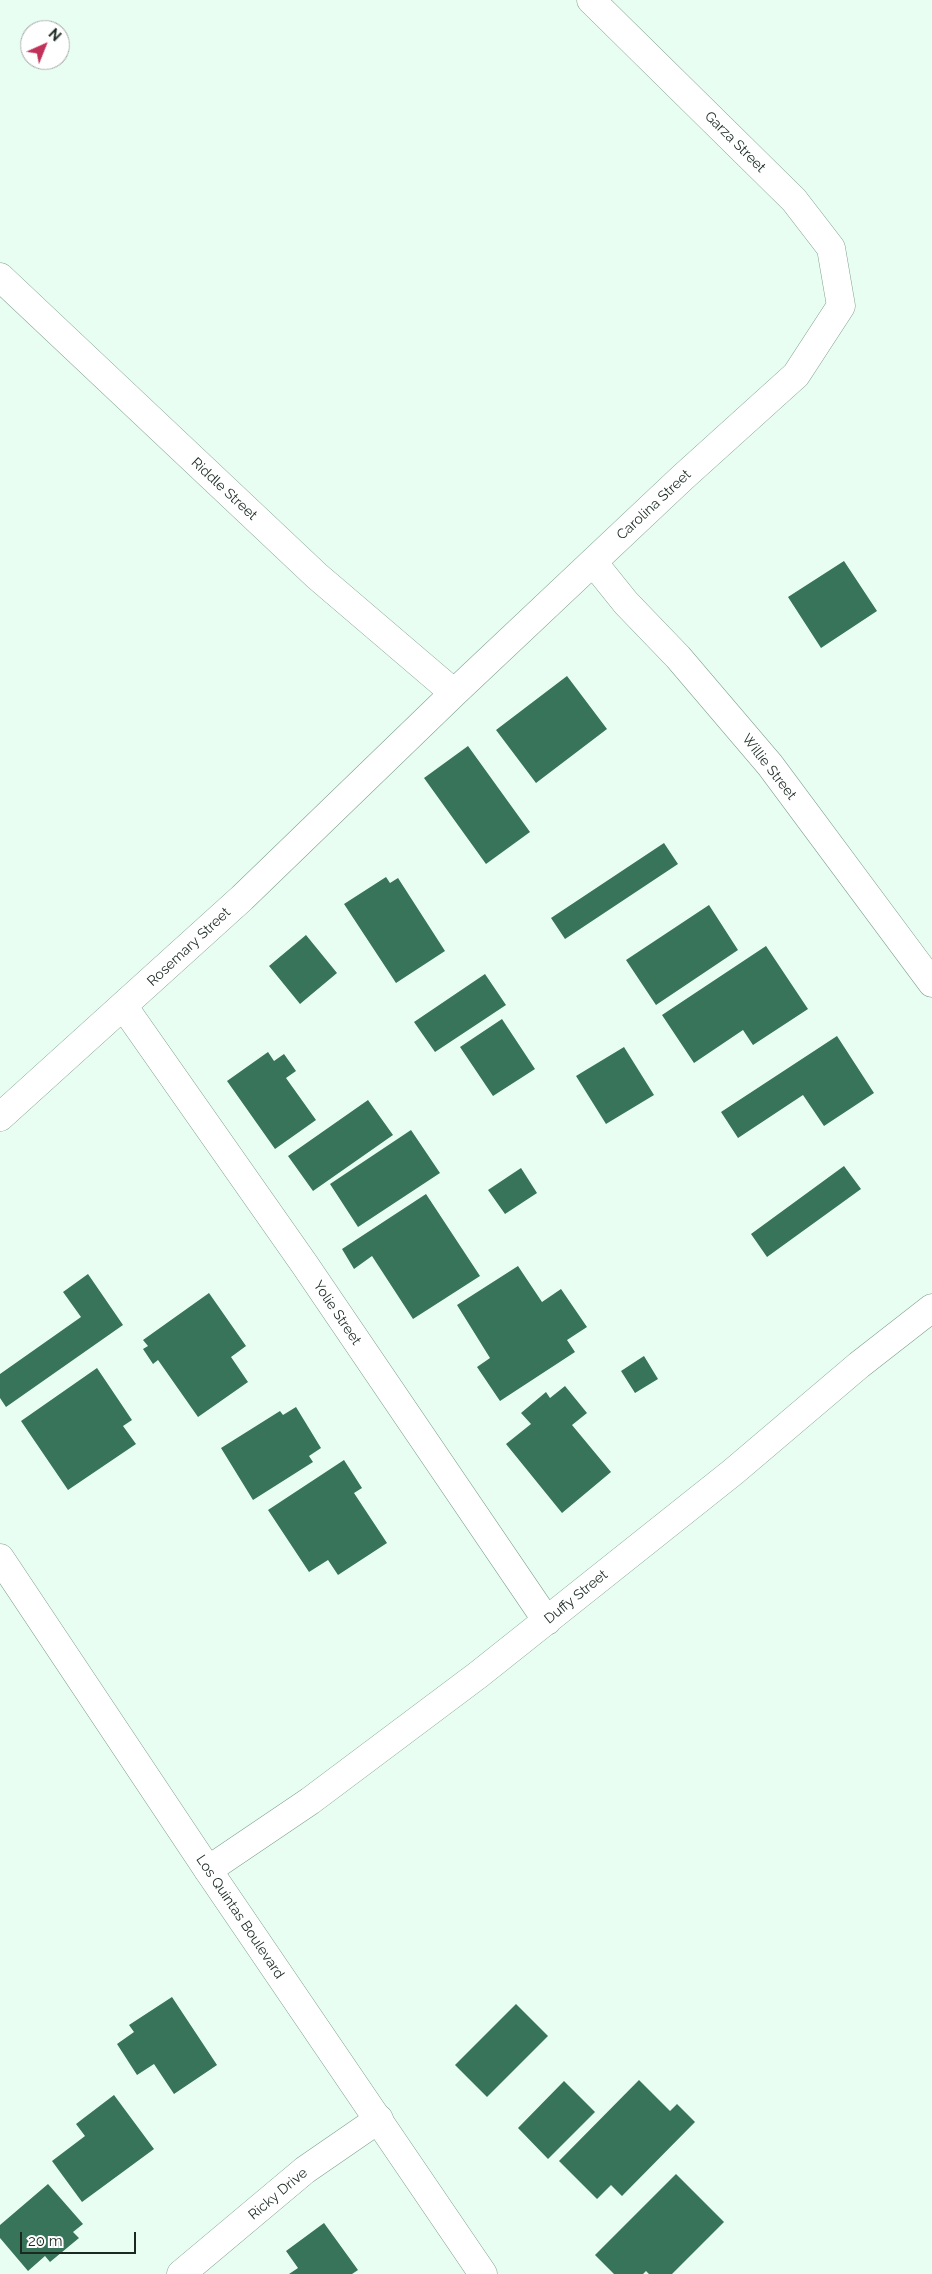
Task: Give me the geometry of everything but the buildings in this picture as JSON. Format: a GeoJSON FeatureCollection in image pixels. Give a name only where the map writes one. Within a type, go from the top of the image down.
{"type":"FeatureCollection","features":[{"type":"Feature","properties":{"kind":"street","name":"Garza Street"},"geometry":{"type":"LineString","coordinates":[[591,0],[794,200],[832,248],[841,306]]}},
{"type":"Feature","properties":{"kind":"street","name":"Riddle Street"},"geometry":{"type":"LineString","coordinates":[[0,277],[317,576],[454,693]]}},
{"type":"Feature","properties":{"kind":"street","name":"Carolina Street"},"geometry":{"type":"LineString","coordinates":[[454,693],[682,478],[796,375],[841,306]]}},
{"type":"Feature","properties":{"kind":"street","name":"Willie Street"},"geometry":{"type":"LineString","coordinates":[[593,562],[626,603],[678,657],[770,765],[932,983]]}},
{"type":"Feature","properties":{"kind":"street","name":"Rosemary Street"},"geometry":{"type":"LineString","coordinates":[[0,1117],[124,1007],[242,898],[454,693]]}},
{"type":"Feature","properties":{"kind":"street","name":"Yolie Street"},"geometry":{"type":"LineString","coordinates":[[124,1007],[305,1265],[547,1621]]}},
{"type":"Feature","properties":{"kind":"street","name":"Duffy Street"},"geometry":{"type":"LineString","coordinates":[[208,1870],[310,1801],[547,1621],[733,1472],[859,1365],[932,1308]]}},
{"type":"Feature","properties":{"kind":"street","name":"Los Quintas Boulevard"},"geometry":{"type":"LineString","coordinates":[[0,1558],[208,1870],[483,2274]]}},
{"type":"Feature","properties":{"kind":"street","name":"Ricky Drive"},"geometry":{"type":"LineString","coordinates":[[181,2274],[305,2170],[379,2119]]}}]}
